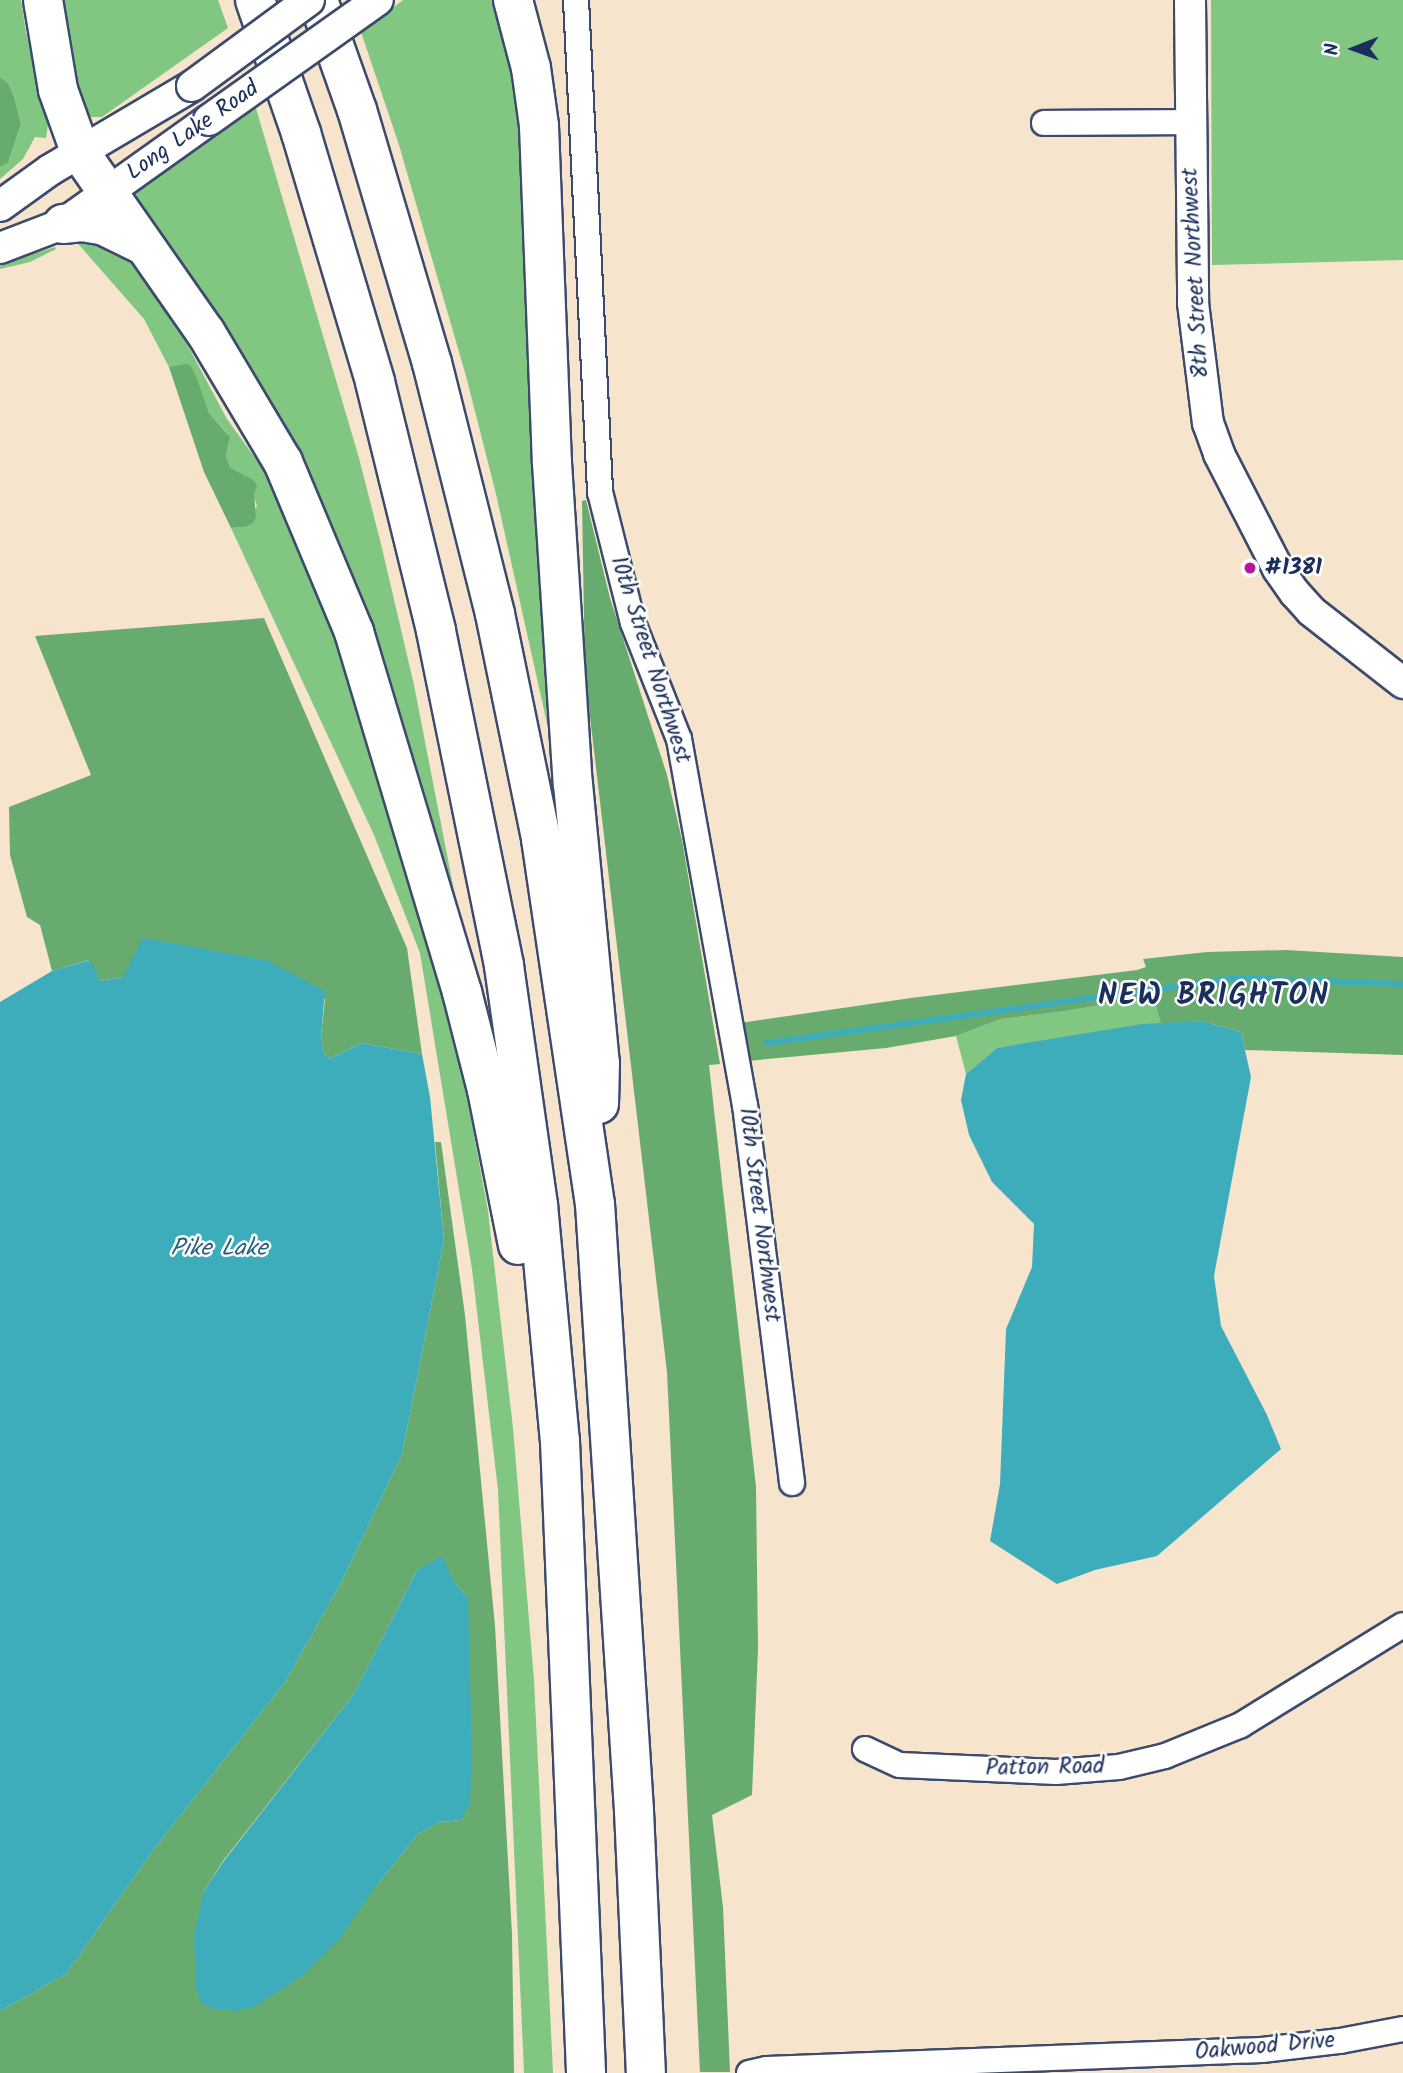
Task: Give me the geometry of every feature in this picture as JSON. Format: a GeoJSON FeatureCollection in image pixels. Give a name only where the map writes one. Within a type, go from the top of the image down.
{"type":"FeatureCollection","features":[{"type":"Feature","properties":{"kind":"highway"},"geometry":{"type":"LineString","coordinates":[[43,0],[58,90],[81,154],[206,333],[283,462],[308,516],[354,632],[462,992],[510,1200],[532,1342],[577,1814]]}},
{"type":"Feature","properties":{"kind":"highway"},"geometry":{"type":"LineString","coordinates":[[255,0],[309,158],[375,382],[436,631],[504,966],[538,1206],[550,1314],[564,1500],[586,2073]]}},
{"type":"Feature","properties":{"kind":"highway"},"geometry":{"type":"LineString","coordinates":[[318,0],[361,123],[412,290],[495,614],[541,839],[595,1204],[634,1811],[646,2073]]}},
{"type":"Feature","properties":{"kind":"highway"},"geometry":{"type":"LineString","coordinates":[[513,0],[523,18],[539,126],[554,502],[573,784],[600,1063],[595,1204]]}},
{"type":"Feature","properties":{"kind":"highway"},"geometry":{"type":"LineString","coordinates":[[63,224],[82,222],[102,225],[144,245]]}},
{"type":"Feature","properties":{"kind":"street","name":"Long Lake Road"},"geometry":{"type":"LineString","coordinates":[[0,206],[50,170],[192,86],[309,0]]}},
{"type":"Feature","properties":{"kind":"street","name":"Long Lake Road"},"geometry":{"type":"LineString","coordinates":[[0,248],[63,224],[378,0]]}},
{"type":"Feature","properties":{"kind":"street","name":"10th Street Northwest"},"geometry":{"type":"LineString","coordinates":[[576,0],[600,492],[633,622],[679,739],[745,1105],[792,1483]]}},
{"type":"Feature","properties":{"kind":"street","name":"8th Street Northwest"},"geometry":{"type":"LineString","coordinates":[[1190,0],[1193,303],[1202,393],[1219,454],[1273,561],[1295,593],[1311,611],[1403,683]]}},
{"type":"Feature","properties":{"kind":"street"},"geometry":{"type":"LineString","coordinates":[[1044,123],[1190,122]]}},
{"type":"Feature","properties":{"kind":"street","name":"Patton Road"},"geometry":{"type":"LineString","coordinates":[[865,1749],[900,1765],[926,1767],[1056,1772],[1142,1762],[1203,1743],[1241,1725],[1403,1625]]}},
{"type":"Feature","properties":{"kind":"street","name":"Oakwood Drive"},"geometry":{"type":"LineString","coordinates":[[749,2073],[767,2069],[1092,2065],[1262,2050],[1403,2029]]}},
{"type":"Feature","properties":{"kind":"green space"},"geometry":{"type":"Polygon","coordinates":[[[0,0],[21,0],[48,125],[46,138],[35,137],[23,159],[0,179],[0,167],[8,163],[21,124],[14,96],[8,83],[0,77],[0,0]]]}},
{"type":"Feature","properties":{"kind":"green space"},"geometry":{"type":"Polygon","coordinates":[[[52,0],[218,0],[228,28],[102,117],[81,117],[52,0]]]}},
{"type":"Feature","properties":{"kind":"green space"},"geometry":{"type":"Polygon","coordinates":[[[403,0],[495,0],[518,97],[552,746],[496,494],[466,376],[399,145],[361,32],[403,0]]]}},
{"type":"Feature","properties":{"kind":"green space"},"geometry":{"type":"Polygon","coordinates":[[[1211,0],[1403,0],[1403,260],[1212,265],[1211,0]]]}},
{"type":"Feature","properties":{"kind":"green space"},"geometry":{"type":"Polygon","coordinates":[[[0,77],[8,83],[14,96],[21,124],[8,163],[0,167],[0,77]]]}},
{"type":"Feature","properties":{"kind":"green space"},"geometry":{"type":"Polygon","coordinates":[[[255,105],[359,458],[381,544],[414,685],[458,911],[449,913],[390,700],[137,206],[136,190],[140,185],[255,105]]]}},
{"type":"Feature","properties":{"kind":"green space"},"geometry":{"type":"Polygon","coordinates":[[[73,238],[123,248],[158,290],[227,419],[278,490],[346,657],[454,1026],[488,1211],[513,1428],[534,1680],[553,2073],[524,2073],[498,1490],[472,1269],[420,953],[374,835],[231,528],[245,527],[257,506],[246,476],[230,467],[226,456],[229,442],[227,433],[209,413],[191,366],[169,367],[144,319],[73,238]]]}},
{"type":"Feature","properties":{"kind":"green space"},"geometry":{"type":"Polygon","coordinates":[[[55,247],[56,249],[30,262],[0,269],[0,264],[55,247]]]}},
{"type":"Feature","properties":{"kind":"green space"},"geometry":{"type":"Polygon","coordinates":[[[186,364],[191,366],[209,413],[230,437],[226,456],[230,467],[253,480],[257,486],[254,494],[256,517],[253,523],[245,527],[231,528],[204,472],[169,367],[186,364]]]}},
{"type":"Feature","properties":{"kind":"green space"},"geometry":{"type":"Polygon","coordinates":[[[586,500],[610,598],[667,775],[682,840],[720,1064],[709,1065],[756,1487],[758,1649],[752,1795],[712,1815],[723,1907],[730,2072],[700,2072],[667,1372],[585,674],[582,501],[586,500]]]}},
{"type":"Feature","properties":{"kind":"green space"},"geometry":{"type":"Polygon","coordinates":[[[264,618],[407,948],[422,1054],[361,1043],[329,1059],[323,1051],[321,1036],[325,999],[124,977],[99,981],[89,960],[52,971],[40,925],[27,917],[10,855],[9,807],[91,775],[35,636],[264,618]]]}},
{"type":"Feature","properties":{"kind":"green space"},"geometry":{"type":"Polygon","coordinates":[[[1286,950],[1403,957],[1403,1055],[1245,1050],[1241,1032],[1202,1021],[1161,1024],[1153,996],[1001,1019],[956,1036],[886,1048],[747,1061],[740,1023],[911,998],[1137,970],[1146,967],[1143,959],[1207,952],[1286,950]]]}},
{"type":"Feature","properties":{"kind":"green space"},"geometry":{"type":"Polygon","coordinates":[[[1153,996],[1161,1024],[997,1048],[966,1074],[956,1036],[1001,1019],[1153,996]]]}},
{"type":"Feature","properties":{"kind":"green space"},"geometry":{"type":"Polygon","coordinates":[[[435,1142],[441,1142],[465,1315],[495,1626],[512,1934],[514,2073],[0,2073],[0,2011],[66,1974],[151,1853],[285,1682],[342,1581],[402,1454],[444,1240],[435,1142]],[[417,1570],[354,1694],[223,1861],[204,1891],[376,1886],[418,1834],[440,1822],[461,1820],[468,1598],[453,1580],[417,1570]]]}},
{"type":"Feature","properties":{"kind":"water","name":"Pike Lake"},"geometry":{"type":"Polygon","coordinates":[[[143,938],[266,960],[325,991],[321,1036],[323,1051],[329,1059],[361,1043],[422,1054],[430,1097],[444,1240],[402,1454],[342,1581],[285,1682],[151,1853],[66,1974],[0,2011],[0,1002],[52,971],[90,960],[100,981],[123,977],[143,938]]]}},
{"type":"Feature","properties":{"kind":"water"},"geometry":{"type":"Polygon","coordinates":[[[1202,1021],[1241,1032],[1251,1077],[1214,1276],[1221,1326],[1267,1415],[1281,1449],[1157,1556],[1095,1570],[1057,1584],[990,1541],[1000,1484],[1006,1329],[1032,1267],[1034,1224],[992,1182],[969,1135],[961,1100],[966,1074],[997,1048],[1142,1024],[1202,1021]]]}},
{"type":"Feature","properties":{"kind":"water"},"geometry":{"type":"Polygon","coordinates":[[[442,1556],[453,1580],[468,1598],[472,1757],[470,1804],[461,1820],[440,1822],[418,1834],[376,1886],[338,1941],[302,1976],[254,2007],[235,2011],[214,2009],[202,2003],[196,1988],[194,1936],[204,1891],[223,1862],[354,1694],[417,1570],[442,1556]]]}},
{"type":"Feature","properties":{"kind":"waterway"},"geometry":{"type":"LineString","coordinates":[[767,1043],[1237,978],[1403,984]]}},
{"type":"Feature","properties":{"kind":"place","name":"#1381"},"geometry":{"type":"Point","coordinates":[1250,568]}},
{"type":"Feature","properties":{"kind":"district","name":"NEW BRIGHTON"},"geometry":{"type":"Point","coordinates":[1214,996]}}]}
